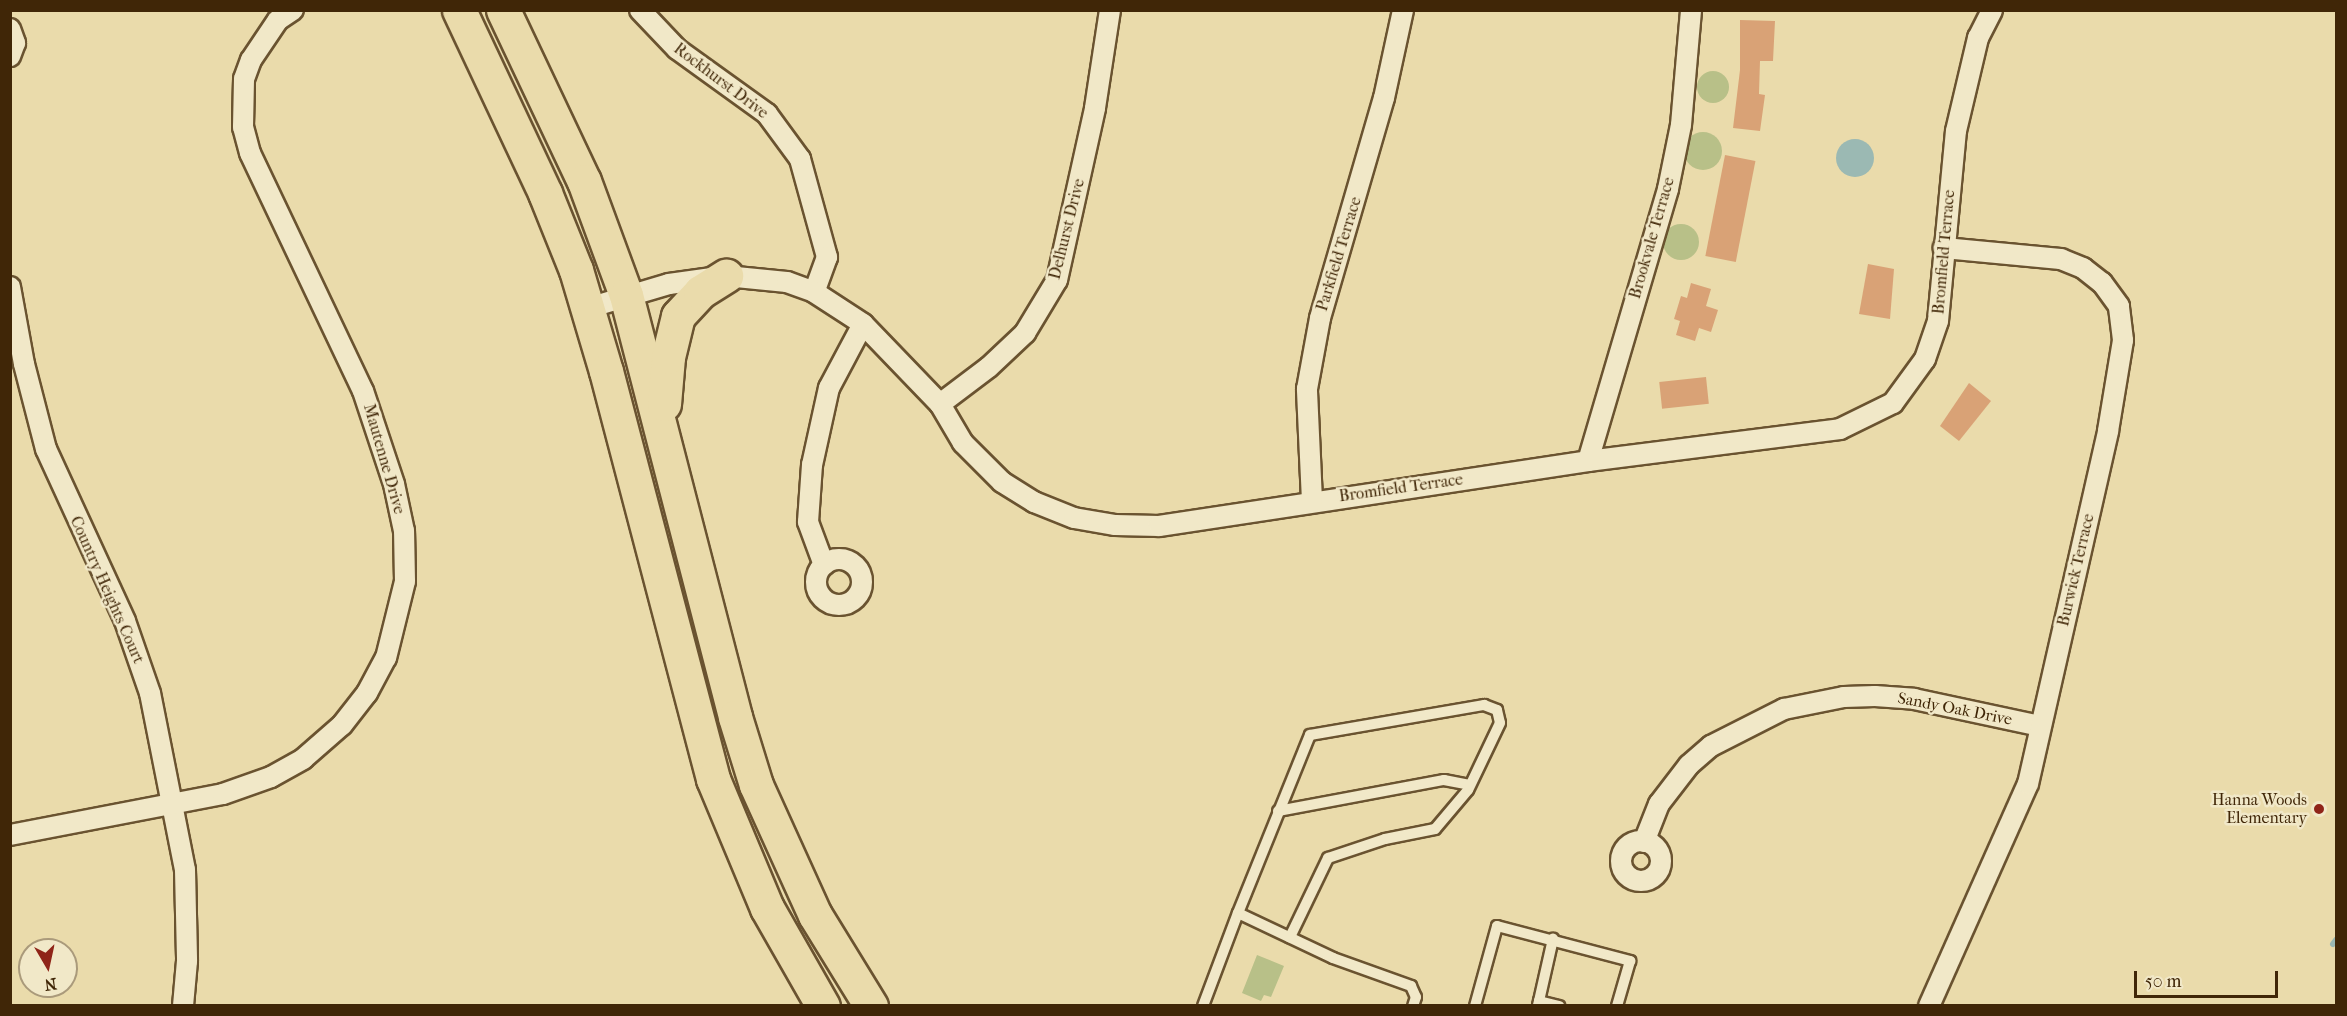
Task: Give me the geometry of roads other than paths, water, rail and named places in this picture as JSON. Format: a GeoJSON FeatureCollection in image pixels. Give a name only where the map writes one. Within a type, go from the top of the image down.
{"type":"FeatureCollection","features":[{"type":"Feature","properties":{"kind":"highway"},"geometry":{"type":"LineString","coordinates":[[459,10],[545,193],[588,308],[713,779],[767,908],[823,1005]]}},
{"type":"Feature","properties":{"kind":"highway"},"geometry":{"type":"LineString","coordinates":[[502,10],[584,181],[626,295],[662,427],[724,677],[756,785],[814,915],[870,1005]]}},
{"type":"Feature","properties":{"kind":"highway"},"geometry":{"type":"LineString","coordinates":[[662,427],[668,357],[678,316],[700,292],[726,276]]}},
{"type":"Feature","properties":{"kind":"street","name":"Mautenne Drive"},"geometry":{"type":"LineString","coordinates":[[10,835],[223,794],[271,777],[303,759],[342,725],[367,693],[386,658],[405,581],[404,531],[394,484],[363,391],[250,153],[243,127],[244,79],[251,60],[278,20],[293,10]]}},
{"type":"Feature","properties":{"kind":"street","name":"Rockhurst Drive"},"geometry":{"type":"LineString","coordinates":[[640,10],[677,49],[767,114],[800,159],[827,257],[814,292]]}},
{"type":"Feature","properties":{"kind":"street","name":"Delhurst Drive"},"geometry":{"type":"LineString","coordinates":[[940,404],[989,367],[1025,333],[1057,280],[1095,108],[1110,10]]}},
{"type":"Feature","properties":{"kind":"street","name":"Parkfield Terrace"},"geometry":{"type":"LineString","coordinates":[[1312,501],[1307,389],[1318,328],[1384,99],[1403,10]]}},
{"type":"Feature","properties":{"kind":"street","name":"Brookvale Terrace"},"geometry":{"type":"LineString","coordinates":[[1588,461],[1668,189],[1681,125],[1691,10]]}},
{"type":"Feature","properties":{"kind":"street","name":"Bromfield Terrace"},"geometry":{"type":"LineString","coordinates":[[588,308],[626,295],[726,276],[787,282],[814,292],[863,324],[940,404],[963,443],[1002,482],[1034,502],[1074,518],[1159,526],[1588,461],[1807,436],[1840,429],[1877,414],[1904,391],[1925,359],[1938,321],[1956,131],[1978,38],[1992,10]]}},
{"type":"Feature","properties":{"kind":"street"},"geometry":{"type":"LineString","coordinates":[[10,28],[15,43],[10,56]]}},
{"type":"Feature","properties":{"kind":"street","name":"Burwick Terrace"},"geometry":{"type":"LineString","coordinates":[[1929,1005],[2028,784],[2108,431],[2123,340],[2119,306],[2102,283],[2083,268],[2061,259],[1944,248]]}},
{"type":"Feature","properties":{"kind":"street","name":"Country Heights Court"},"geometry":{"type":"LineString","coordinates":[[10,287],[24,364],[46,449],[137,654],[150,693],[185,870],[188,926],[183,1005]]}},
{"type":"Feature","properties":{"kind":"street"},"geometry":{"type":"LineString","coordinates":[[824,565],[808,522],[812,465],[829,388],[863,324]]}},
{"type":"Feature","properties":{"kind":"street","name":"Sandy Oak Drive"},"geometry":{"type":"LineString","coordinates":[[1644,842],[1659,804],[1689,765],[1711,746],[1784,709],[1844,697],[1875,696],[1914,699],[2040,726]]}},
{"type":"Feature","properties":{"kind":"lane"},"geometry":{"type":"LineString","coordinates":[[1203,1005],[1310,735],[1484,705],[1497,710],[1500,723],[1470,785],[1435,829],[1385,839],[1328,858],[1290,937]]}},
{"type":"Feature","properties":{"kind":"lane"},"geometry":{"type":"LineString","coordinates":[[1278,811],[1444,780],[1470,785]]}},
{"type":"Feature","properties":{"kind":"lane"},"geometry":{"type":"LineString","coordinates":[[1238,913],[1290,937],[1411,986],[1416,998],[1413,1005]]}},
{"type":"Feature","properties":{"kind":"lane"},"geometry":{"type":"LineString","coordinates":[[1474,1005],[1497,926],[1630,961],[1617,1005]]}},
{"type":"Feature","properties":{"kind":"lane"},"geometry":{"type":"LineString","coordinates":[[1553,939],[1538,1003],[1559,1005]]}},
{"type":"Feature","properties":{"kind":"water"},"geometry":{"type":"Polygon","coordinates":[[[1855,139],[1869,144],[1874,158],[1869,172],[1855,177],[1841,172],[1836,158],[1841,144],[1855,139]]]}},
{"type":"Feature","properties":{"kind":"waterway"},"geometry":{"type":"LineString","coordinates":[[2333,944],[2336,940]]}},
{"type":"Feature","properties":{"kind":"place","name":"Hanna Woods Elementary"},"geometry":{"type":"Point","coordinates":[2319,809]}}]}
